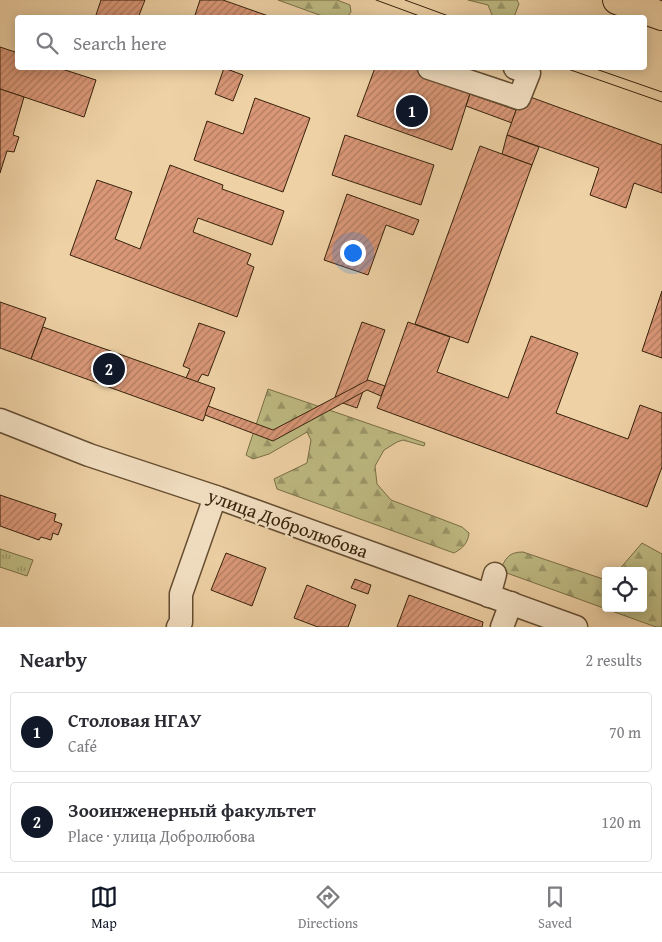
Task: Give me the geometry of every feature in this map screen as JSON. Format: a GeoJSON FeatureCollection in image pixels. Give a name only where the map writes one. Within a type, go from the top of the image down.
{"type":"FeatureCollection","features":[{"type":"Feature","properties":{"kind":"main road"},"geometry":{"type":"LineString","coordinates":[[617,0],[662,16]]}},
{"type":"Feature","properties":{"kind":"street"},"geometry":{"type":"LineString","coordinates":[[435,70],[519,98],[529,73],[521,70]]}},
{"type":"Feature","properties":{"kind":"street","name":"улица Добролюбова"},"geometry":{"type":"LineString","coordinates":[[0,420],[89,455],[215,497],[576,627]]}},
{"type":"Feature","properties":{"kind":"street"},"geometry":{"type":"LineString","coordinates":[[178,627],[181,622],[181,594],[215,497]]}},
{"type":"Feature","properties":{"kind":"street"},"geometry":{"type":"LineString","coordinates":[[489,596],[495,574]]}},
{"type":"Feature","properties":{"kind":"street"},"geometry":{"type":"LineString","coordinates":[[502,627],[511,604]]}},
{"type":"Feature","properties":{"kind":"green space"},"geometry":{"type":"Polygon","coordinates":[[[278,0],[337,0],[350,5],[351,12],[349,15],[319,15],[278,0]]]}},
{"type":"Feature","properties":{"kind":"green space"},"geometry":{"type":"Polygon","coordinates":[[[468,0],[517,0],[519,4],[515,15],[492,15],[488,5],[468,0]]]}},
{"type":"Feature","properties":{"kind":"green space"},"geometry":{"type":"Polygon","coordinates":[[[268,389],[425,443],[424,446],[403,440],[384,450],[375,466],[377,484],[391,500],[462,527],[469,533],[464,545],[454,553],[277,489],[274,479],[307,463],[311,440],[307,432],[269,454],[253,459],[246,455],[268,389]]]}},
{"type":"Feature","properties":{"kind":"green space"},"geometry":{"type":"Polygon","coordinates":[[[642,543],[662,554],[662,627],[656,627],[615,612],[647,612],[647,567],[621,567],[642,543]]]}},
{"type":"Feature","properties":{"kind":"green space"},"geometry":{"type":"Polygon","coordinates":[[[0,549],[33,560],[27,576],[0,567],[0,549]]]}},
{"type":"Feature","properties":{"kind":"green space"},"geometry":{"type":"Polygon","coordinates":[[[523,552],[602,579],[602,607],[504,572],[502,566],[510,555],[523,552]]]}},
{"type":"Feature","properties":{"kind":"building"},"geometry":{"type":"Polygon","coordinates":[[[101,0],[145,0],[139,15],[96,15],[101,0]]]}},
{"type":"Feature","properties":{"kind":"building"},"geometry":{"type":"Polygon","coordinates":[[[200,0],[223,0],[266,15],[195,15],[200,0]]]}},
{"type":"Feature","properties":{"kind":"building"},"geometry":{"type":"Polygon","coordinates":[[[0,47],[15,52],[15,70],[65,70],[96,80],[84,117],[0,89],[0,47]]]}},
{"type":"Feature","properties":{"kind":"building"},"geometry":{"type":"Polygon","coordinates":[[[223,70],[229,70],[243,75],[233,101],[215,94],[223,70]]]}},
{"type":"Feature","properties":{"kind":"building"},"geometry":{"type":"Polygon","coordinates":[[[374,70],[430,70],[473,84],[452,150],[357,116],[374,70]]]}},
{"type":"Feature","properties":{"kind":"building"},"geometry":{"type":"Polygon","coordinates":[[[0,89],[24,97],[13,135],[19,137],[14,152],[7,151],[0,173],[0,89]]]}},
{"type":"Feature","properties":{"kind":"building"},"geometry":{"type":"Polygon","coordinates":[[[470,94],[516,110],[512,123],[466,106],[470,94]]]}},
{"type":"Feature","properties":{"kind":"building"},"geometry":{"type":"Polygon","coordinates":[[[522,94],[662,145],[662,193],[634,183],[626,208],[590,195],[599,168],[507,135],[522,94]]]}},
{"type":"Feature","properties":{"kind":"building"},"geometry":{"type":"Polygon","coordinates":[[[255,98],[310,118],[283,192],[194,160],[207,121],[243,134],[255,98]]]}},
{"type":"Feature","properties":{"kind":"building"},"geometry":{"type":"Polygon","coordinates":[[[345,135],[434,165],[421,205],[332,175],[345,135]]]}},
{"type":"Feature","properties":{"kind":"building"},"geometry":{"type":"Polygon","coordinates":[[[507,135],[539,147],[532,165],[502,154],[507,135]]]}},
{"type":"Feature","properties":{"kind":"building"},"geometry":{"type":"Polygon","coordinates":[[[480,146],[532,165],[468,343],[415,324],[480,146]]]}},
{"type":"Feature","properties":{"kind":"building"},"geometry":{"type":"Polygon","coordinates":[[[170,165],[223,185],[222,189],[284,211],[272,245],[198,218],[193,232],[251,254],[247,264],[254,267],[237,317],[70,255],[97,180],[132,192],[115,239],[140,249],[170,165]]]}},
{"type":"Feature","properties":{"kind":"building"},"geometry":{"type":"Polygon","coordinates":[[[347,194],[419,220],[413,235],[386,225],[368,275],[324,260],[347,194]]]}},
{"type":"Feature","properties":{"kind":"building"},"geometry":{"type":"Polygon","coordinates":[[[662,291],[662,358],[642,351],[662,291]]]}},
{"type":"Feature","properties":{"kind":"building"},"geometry":{"type":"Polygon","coordinates":[[[0,302],[46,318],[31,359],[0,348],[0,302]]]}},
{"type":"Feature","properties":{"kind":"building"},"geometry":{"type":"Polygon","coordinates":[[[362,322],[385,330],[357,408],[334,400],[362,322]]]}},
{"type":"Feature","properties":{"kind":"building"},"geometry":{"type":"Polygon","coordinates":[[[408,322],[450,337],[437,372],[508,398],[531,336],[578,353],[556,413],[628,439],[640,405],[662,413],[662,467],[647,507],[377,408],[408,322]]]}},
{"type":"Feature","properties":{"kind":"building"},"geometry":{"type":"Polygon","coordinates":[[[199,323],[225,332],[208,376],[202,374],[197,383],[186,378],[190,369],[183,366],[199,323]]]}},
{"type":"Feature","properties":{"kind":"building"},"geometry":{"type":"Polygon","coordinates":[[[43,327],[215,388],[203,421],[31,359],[43,327]]]}},
{"type":"Feature","properties":{"kind":"building"},"geometry":{"type":"Polygon","coordinates":[[[368,380],[385,386],[381,396],[367,390],[273,441],[205,415],[208,406],[273,430],[368,380]]]}},
{"type":"Feature","properties":{"kind":"building"},"geometry":{"type":"Polygon","coordinates":[[[0,495],[56,514],[54,521],[62,524],[58,535],[53,533],[51,540],[41,537],[39,540],[0,526],[0,495]]]}},
{"type":"Feature","properties":{"kind":"building"},"geometry":{"type":"Polygon","coordinates":[[[226,553],[266,568],[252,606],[211,590],[226,553]]]}},
{"type":"Feature","properties":{"kind":"building"},"geometry":{"type":"Polygon","coordinates":[[[355,579],[371,585],[368,594],[351,588],[355,579]]]}},
{"type":"Feature","properties":{"kind":"building"},"geometry":{"type":"Polygon","coordinates":[[[307,585],[356,605],[348,627],[318,627],[294,618],[307,585]]]}},
{"type":"Feature","properties":{"kind":"building"},"geometry":{"type":"Polygon","coordinates":[[[409,595],[483,622],[482,627],[397,627],[409,595]]]}},
{"type":"Feature","properties":{"kind":"tram line"},"geometry":{"type":"LineString","coordinates":[[376,0],[417,15]]}},
{"type":"Feature","properties":{"kind":"tram line"},"geometry":{"type":"LineString","coordinates":[[405,0],[446,15]]}},
{"type":"Feature","properties":{"kind":"tram line"},"geometry":{"type":"LineString","coordinates":[[571,70],[662,102]]}},
{"type":"Feature","properties":{"kind":"tram line"},"geometry":{"type":"LineString","coordinates":[[599,70],[662,92]]}},
{"type":"Feature","properties":{"kind":"place","name":"Столовая НГАУ"},"geometry":{"type":"Point","coordinates":[412,111]}},
{"type":"Feature","properties":{"kind":"place","name":"Зооинженерный факультет"},"geometry":{"type":"Point","coordinates":[109,369]}}]}
